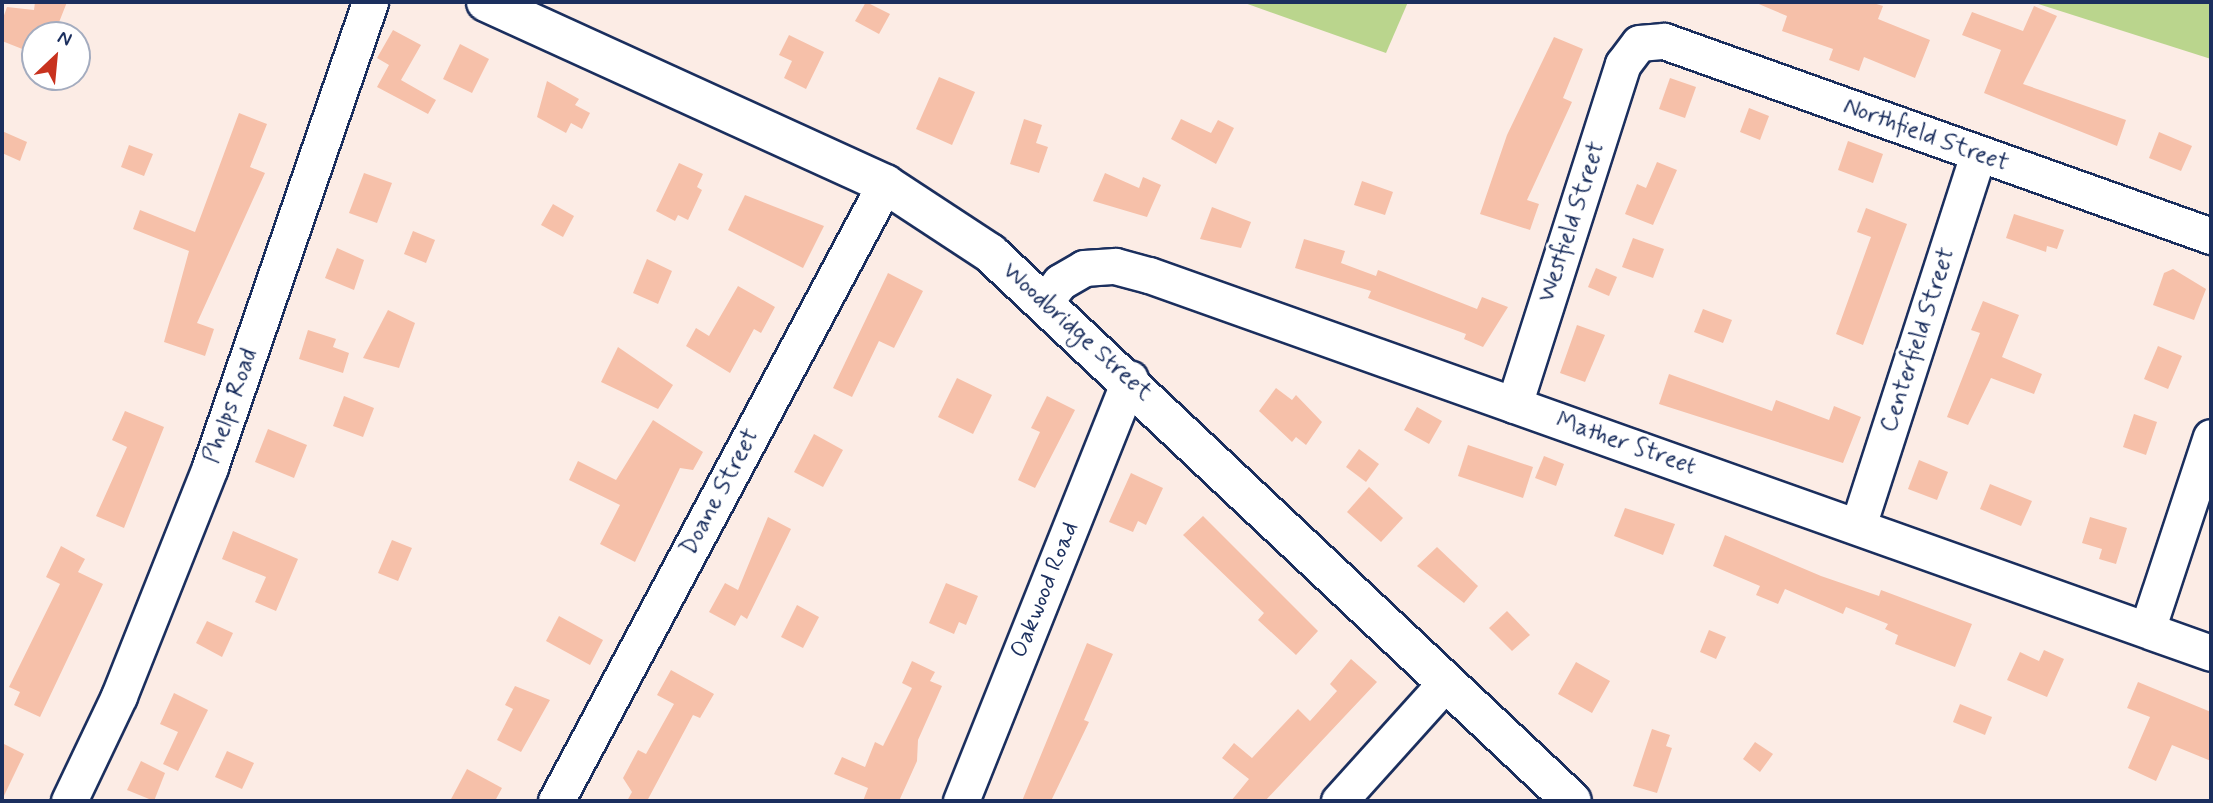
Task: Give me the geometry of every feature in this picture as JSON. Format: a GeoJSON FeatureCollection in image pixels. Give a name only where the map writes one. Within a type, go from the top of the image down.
{"type":"FeatureCollection","features":[{"type":"Feature","properties":{"kind":"main road","name":"Woodbridge Street"},"geometry":{"type":"LineString","coordinates":[[486,2],[885,184],[990,253],[1046,300],[1130,379],[1572,801]]}},
{"type":"Feature","properties":{"kind":"street","name":"Phelps Road"},"geometry":{"type":"LineString","coordinates":[[69,801],[119,696],[210,467],[370,2]]}},
{"type":"Feature","properties":{"kind":"street","name":"Northfield Street"},"geometry":{"type":"LineString","coordinates":[[1639,43],[1664,41],[2211,236]]}},
{"type":"Feature","properties":{"kind":"street","name":"Westfield Street"},"geometry":{"type":"LineString","coordinates":[[1514,405],[1623,64],[1639,43]]}},
{"type":"Feature","properties":{"kind":"street","name":"Centerfield Street"},"geometry":{"type":"LineString","coordinates":[[1857,526],[1978,155]]}},
{"type":"Feature","properties":{"kind":"street","name":"Doane Street"},"geometry":{"type":"LineString","coordinates":[[556,801],[885,184]]}},
{"type":"Feature","properties":{"kind":"street","name":"Mather Street"},"geometry":{"type":"LineString","coordinates":[[1046,300],[1060,282],[1084,268],[1115,267],[2148,627],[2211,653]]}},
{"type":"Feature","properties":{"kind":"street","name":"Oakwood Road"},"geometry":{"type":"LineString","coordinates":[[961,801],[1130,379]]}},
{"type":"Feature","properties":{"kind":"street"},"geometry":{"type":"LineString","coordinates":[[2148,627],[2211,437]]}},
{"type":"Feature","properties":{"kind":"street"},"geometry":{"type":"LineString","coordinates":[[1339,801],[1446,682]]}},
{"type":"Feature","properties":{"kind":"green space"},"geometry":{"type":"Polygon","coordinates":[[[1242,2],[1408,2],[1386,53],[1242,2]]]}},
{"type":"Feature","properties":{"kind":"green space"},"geometry":{"type":"Polygon","coordinates":[[[2032,2],[2211,2],[2211,59],[2032,2]]]}},
{"type":"Feature","properties":{"kind":"building"},"geometry":{"type":"Polygon","coordinates":[[[35,2],[67,2],[60,21],[21,21],[21,48],[2,41],[2,21],[7,7],[34,10],[35,2]]]}},
{"type":"Feature","properties":{"kind":"building"},"geometry":{"type":"Polygon","coordinates":[[[866,2],[890,14],[879,34],[855,21],[866,2]]]}},
{"type":"Feature","properties":{"kind":"building"},"geometry":{"type":"Polygon","coordinates":[[[1754,2],[1870,2],[1883,6],[1878,19],[1930,40],[1915,78],[1864,57],[1859,71],[1829,60],[1833,49],[1782,31],[1787,16],[1754,2]]]}},
{"type":"Feature","properties":{"kind":"building"},"geometry":{"type":"Polygon","coordinates":[[[2034,6],[2057,16],[2023,84],[2126,120],[2117,146],[1984,93],[2001,50],[1962,35],[1972,12],[2023,31],[2034,6]]]}},
{"type":"Feature","properties":{"kind":"building"},"geometry":{"type":"Polygon","coordinates":[[[393,30],[421,45],[401,80],[436,100],[428,114],[377,87],[389,65],[377,58],[393,30]]]}},
{"type":"Feature","properties":{"kind":"building"},"geometry":{"type":"Polygon","coordinates":[[[789,35],[824,52],[806,89],[784,78],[792,61],[779,55],[789,35]]]}},
{"type":"Feature","properties":{"kind":"building"},"geometry":{"type":"Polygon","coordinates":[[[1554,37],[1583,49],[1563,98],[1572,102],[1527,200],[1539,204],[1530,230],[1480,214],[1507,135],[1554,37]]]}},
{"type":"Feature","properties":{"kind":"building"},"geometry":{"type":"Polygon","coordinates":[[[460,44],[489,59],[472,93],[443,79],[460,44]]]}},
{"type":"Feature","properties":{"kind":"building"},"geometry":{"type":"Polygon","coordinates":[[[939,77],[975,92],[952,145],[916,129],[939,77]]]}},
{"type":"Feature","properties":{"kind":"building"},"geometry":{"type":"Polygon","coordinates":[[[1670,78],[1696,87],[1685,118],[1659,109],[1670,78]]]}},
{"type":"Feature","properties":{"kind":"building"},"geometry":{"type":"Polygon","coordinates":[[[547,81],[579,99],[575,105],[590,113],[582,129],[571,123],[566,133],[537,117],[547,81]]]}},
{"type":"Feature","properties":{"kind":"building"},"geometry":{"type":"Polygon","coordinates":[[[1749,108],[1769,116],[1760,140],[1740,132],[1749,108]]]}},
{"type":"Feature","properties":{"kind":"building"},"geometry":{"type":"Polygon","coordinates":[[[239,113],[267,124],[250,167],[265,173],[197,323],[214,329],[205,356],[164,342],[189,251],[133,229],[140,210],[195,232],[239,113]]]}},
{"type":"Feature","properties":{"kind":"building"},"geometry":{"type":"Polygon","coordinates":[[[1024,119],[1042,125],[1036,143],[1048,147],[1039,173],[1010,164],[1024,119]]]}},
{"type":"Feature","properties":{"kind":"building"},"geometry":{"type":"Polygon","coordinates":[[[1181,119],[1211,133],[1218,120],[1234,128],[1216,164],[1171,139],[1181,119]]]}},
{"type":"Feature","properties":{"kind":"building"},"geometry":{"type":"Polygon","coordinates":[[[2,131],[27,142],[20,161],[2,153],[2,131]]]}},
{"type":"Feature","properties":{"kind":"building"},"geometry":{"type":"Polygon","coordinates":[[[2159,132],[2192,146],[2181,171],[2149,158],[2159,132]]]}},
{"type":"Feature","properties":{"kind":"building"},"geometry":{"type":"Polygon","coordinates":[[[1848,141],[1883,154],[1873,183],[1838,170],[1848,141]]]}},
{"type":"Feature","properties":{"kind":"building"},"geometry":{"type":"Polygon","coordinates":[[[129,145],[153,154],[144,176],[121,167],[129,145]]]}},
{"type":"Feature","properties":{"kind":"building"},"geometry":{"type":"Polygon","coordinates":[[[1657,162],[1677,170],[1653,225],[1625,214],[1637,184],[1646,188],[1657,162]]]}},
{"type":"Feature","properties":{"kind":"building"},"geometry":{"type":"Polygon","coordinates":[[[679,163],[703,174],[697,187],[702,190],[688,220],[678,215],[675,221],[656,211],[679,163]]]}},
{"type":"Feature","properties":{"kind":"building"},"geometry":{"type":"Polygon","coordinates":[[[364,173],[392,183],[377,223],[349,213],[364,173]]]}},
{"type":"Feature","properties":{"kind":"building"},"geometry":{"type":"Polygon","coordinates":[[[1105,173],[1139,188],[1143,177],[1161,185],[1147,217],[1093,201],[1105,173]]]}},
{"type":"Feature","properties":{"kind":"building"},"geometry":{"type":"Polygon","coordinates":[[[1362,181],[1393,192],[1385,215],[1354,205],[1362,181]]]}},
{"type":"Feature","properties":{"kind":"building"},"geometry":{"type":"Polygon","coordinates":[[[745,195],[824,226],[803,268],[728,230],[745,195]]]}},
{"type":"Feature","properties":{"kind":"building"},"geometry":{"type":"Polygon","coordinates":[[[553,204],[574,216],[563,237],[541,225],[553,204]]]}},
{"type":"Feature","properties":{"kind":"building"},"geometry":{"type":"Polygon","coordinates":[[[1212,207],[1251,222],[1241,248],[1200,239],[1212,207]]]}},
{"type":"Feature","properties":{"kind":"building"},"geometry":{"type":"Polygon","coordinates":[[[1866,208],[1907,224],[1863,345],[1836,334],[1871,237],[1857,232],[1866,208]]]}},
{"type":"Feature","properties":{"kind":"building"},"geometry":{"type":"Polygon","coordinates":[[[2014,214],[2064,230],[2057,249],[2047,246],[2046,252],[2006,238],[2014,214]]]}},
{"type":"Feature","properties":{"kind":"building"},"geometry":{"type":"Polygon","coordinates":[[[413,231],[435,240],[426,263],[404,254],[413,231]]]}},
{"type":"Feature","properties":{"kind":"building"},"geometry":{"type":"Polygon","coordinates":[[[1633,238],[1664,249],[1653,278],[1622,267],[1633,238]]]}},
{"type":"Feature","properties":{"kind":"building"},"geometry":{"type":"Polygon","coordinates":[[[1304,239],[1345,251],[1341,263],[1376,276],[1378,270],[1477,309],[1482,297],[1508,307],[1483,347],[1464,339],[1466,334],[1368,298],[1371,291],[1295,268],[1304,239]]]}},
{"type":"Feature","properties":{"kind":"building"},"geometry":{"type":"Polygon","coordinates":[[[337,248],[364,260],[354,290],[325,278],[337,248]]]}},
{"type":"Feature","properties":{"kind":"building"},"geometry":{"type":"Polygon","coordinates":[[[647,259],[672,271],[658,304],[633,293],[647,259]]]}},
{"type":"Feature","properties":{"kind":"building"},"geometry":{"type":"Polygon","coordinates":[[[1596,268],[1617,277],[1609,296],[1588,287],[1596,268]]]}},
{"type":"Feature","properties":{"kind":"building"},"geometry":{"type":"Polygon","coordinates":[[[2173,269],[2206,289],[2194,320],[2153,305],[2164,273],[2173,269]]]}},
{"type":"Feature","properties":{"kind":"building"},"geometry":{"type":"Polygon","coordinates":[[[888,273],[923,291],[894,348],[879,341],[852,397],[833,388],[888,273]]]}},
{"type":"Feature","properties":{"kind":"building"},"geometry":{"type":"Polygon","coordinates":[[[738,286],[775,307],[761,333],[754,329],[730,373],[686,346],[696,328],[709,336],[738,286]]]}},
{"type":"Feature","properties":{"kind":"building"},"geometry":{"type":"Polygon","coordinates":[[[1983,301],[2019,315],[2002,357],[2042,374],[2034,394],[1991,378],[1968,425],[1947,417],[1980,333],[1971,330],[1983,301]]]}},
{"type":"Feature","properties":{"kind":"building"},"geometry":{"type":"Polygon","coordinates":[[[1703,309],[1732,320],[1723,343],[1694,332],[1703,309]]]}},
{"type":"Feature","properties":{"kind":"building"},"geometry":{"type":"Polygon","coordinates":[[[388,310],[415,323],[399,368],[363,358],[388,310]]]}},
{"type":"Feature","properties":{"kind":"building"},"geometry":{"type":"Polygon","coordinates":[[[1577,325],[1605,335],[1585,382],[1560,373],[1577,325]]]}},
{"type":"Feature","properties":{"kind":"building"},"geometry":{"type":"Polygon","coordinates":[[[308,330],[336,339],[333,347],[349,353],[343,373],[299,359],[308,330]]]}},
{"type":"Feature","properties":{"kind":"building"},"geometry":{"type":"Polygon","coordinates":[[[2158,346],[2182,356],[2168,389],[2144,379],[2158,346]]]}},
{"type":"Feature","properties":{"kind":"building"},"geometry":{"type":"Polygon","coordinates":[[[618,347],[673,385],[658,409],[601,382],[618,347]]]}},
{"type":"Feature","properties":{"kind":"building"},"geometry":{"type":"Polygon","coordinates":[[[1669,374],[1772,411],[1776,400],[1829,420],[1834,406],[1861,417],[1843,463],[1659,404],[1669,374]]]}},
{"type":"Feature","properties":{"kind":"building"},"geometry":{"type":"Polygon","coordinates":[[[957,378],[992,395],[973,434],[938,417],[957,378]]]}},
{"type":"Feature","properties":{"kind":"building"},"geometry":{"type":"Polygon","coordinates":[[[1276,388],[1292,400],[1296,395],[1322,422],[1306,445],[1296,437],[1292,442],[1259,411],[1276,388]]]}},
{"type":"Feature","properties":{"kind":"building"},"geometry":{"type":"Polygon","coordinates":[[[344,396],[374,408],[363,437],[333,426],[344,396]]]}},
{"type":"Feature","properties":{"kind":"building"},"geometry":{"type":"Polygon","coordinates":[[[1047,396],[1075,410],[1035,488],[1018,480],[1040,432],[1031,428],[1047,396]]]}},
{"type":"Feature","properties":{"kind":"building"},"geometry":{"type":"Polygon","coordinates":[[[1417,407],[1442,421],[1429,444],[1404,430],[1417,407]]]}},
{"type":"Feature","properties":{"kind":"building"},"geometry":{"type":"Polygon","coordinates":[[[125,411],[164,427],[124,528],[96,516],[127,447],[112,440],[125,411]]]}},
{"type":"Feature","properties":{"kind":"building"},"geometry":{"type":"Polygon","coordinates":[[[2134,414],[2157,422],[2146,455],[2123,447],[2134,414]]]}},
{"type":"Feature","properties":{"kind":"building"},"geometry":{"type":"Polygon","coordinates":[[[653,420],[703,452],[693,470],[680,468],[635,562],[600,544],[620,505],[569,480],[578,461],[616,480],[653,420]]]}},
{"type":"Feature","properties":{"kind":"building"},"geometry":{"type":"Polygon","coordinates":[[[268,429],[307,445],[294,478],[255,462],[268,429]]]}},
{"type":"Feature","properties":{"kind":"building"},"geometry":{"type":"Polygon","coordinates":[[[814,434],[843,450],[823,487],[794,472],[814,434]]]}},
{"type":"Feature","properties":{"kind":"building"},"geometry":{"type":"Polygon","coordinates":[[[1468,445],[1533,467],[1523,498],[1458,476],[1468,445]]]}},
{"type":"Feature","properties":{"kind":"building"},"geometry":{"type":"Polygon","coordinates":[[[1359,449],[1379,464],[1366,482],[1346,467],[1359,449]]]}},
{"type":"Feature","properties":{"kind":"building"},"geometry":{"type":"Polygon","coordinates":[[[1544,456],[1564,464],[1556,486],[1535,478],[1544,456]]]}},
{"type":"Feature","properties":{"kind":"building"},"geometry":{"type":"Polygon","coordinates":[[[1919,460],[1948,472],[1937,500],[1908,489],[1919,460]]]}},
{"type":"Feature","properties":{"kind":"building"},"geometry":{"type":"Polygon","coordinates":[[[1131,473],[1163,488],[1146,525],[1138,521],[1133,532],[1109,522],[1131,473]]]}},
{"type":"Feature","properties":{"kind":"building"},"geometry":{"type":"Polygon","coordinates":[[[1990,484],[2032,501],[2021,526],[1980,509],[1990,484]]]}},
{"type":"Feature","properties":{"kind":"building"},"geometry":{"type":"Polygon","coordinates":[[[1369,487],[1403,518],[1381,542],[1347,512],[1369,487]]]}},
{"type":"Feature","properties":{"kind":"building"},"geometry":{"type":"Polygon","coordinates":[[[1625,508],[1675,524],[1663,555],[1614,536],[1625,508]]]}},
{"type":"Feature","properties":{"kind":"building"},"geometry":{"type":"Polygon","coordinates":[[[1203,516],[1318,631],[1296,655],[1258,620],[1264,613],[1183,535],[1203,516]]]}},
{"type":"Feature","properties":{"kind":"building"},"geometry":{"type":"Polygon","coordinates":[[[768,517],[791,529],[747,619],[741,615],[735,626],[709,612],[725,583],[738,590],[768,517]]]}},
{"type":"Feature","properties":{"kind":"building"},"geometry":{"type":"Polygon","coordinates":[[[2090,517],[2127,528],[2116,564],[2099,559],[2102,549],[2082,543],[2090,517]]]}},
{"type":"Feature","properties":{"kind":"building"},"geometry":{"type":"Polygon","coordinates":[[[233,531],[298,559],[276,611],[255,602],[266,577],[222,559],[233,531]]]}},
{"type":"Feature","properties":{"kind":"building"},"geometry":{"type":"Polygon","coordinates":[[[1725,535],[1821,576],[1879,596],[1881,590],[1972,624],[1955,667],[1895,644],[1898,635],[1885,629],[1888,624],[1846,607],[1843,614],[1785,589],[1778,604],[1756,595],[1760,586],[1713,566],[1725,535]]]}},
{"type":"Feature","properties":{"kind":"building"},"geometry":{"type":"Polygon","coordinates":[[[392,540],[412,548],[398,581],[378,573],[392,540]]]}},
{"type":"Feature","properties":{"kind":"building"},"geometry":{"type":"Polygon","coordinates":[[[61,546],[85,559],[78,572],[103,584],[40,717],[14,705],[20,692],[9,687],[60,584],[46,577],[61,546]]]}},
{"type":"Feature","properties":{"kind":"building"},"geometry":{"type":"Polygon","coordinates":[[[1437,547],[1478,586],[1464,603],[1417,566],[1437,547]]]}},
{"type":"Feature","properties":{"kind":"building"},"geometry":{"type":"Polygon","coordinates":[[[946,583],[978,596],[966,625],[959,622],[954,634],[929,623],[946,583]]]}},
{"type":"Feature","properties":{"kind":"building"},"geometry":{"type":"Polygon","coordinates":[[[797,605],[819,617],[803,648],[781,637],[797,605]]]}},
{"type":"Feature","properties":{"kind":"building"},"geometry":{"type":"Polygon","coordinates":[[[1507,611],[1530,635],[1512,651],[1489,628],[1507,611]]]}},
{"type":"Feature","properties":{"kind":"building"},"geometry":{"type":"Polygon","coordinates":[[[559,616],[603,640],[590,665],[546,641],[559,616]]]}},
{"type":"Feature","properties":{"kind":"building"},"geometry":{"type":"Polygon","coordinates":[[[207,621],[233,633],[222,657],[196,643],[207,621]]]}},
{"type":"Feature","properties":{"kind":"building"},"geometry":{"type":"Polygon","coordinates":[[[1709,630],[1726,637],[1716,659],[1700,652],[1709,630]]]}},
{"type":"Feature","properties":{"kind":"building"},"geometry":{"type":"Polygon","coordinates":[[[1087,643],[1113,654],[1084,720],[1089,722],[1051,801],[1022,801],[1087,643]]]}},
{"type":"Feature","properties":{"kind":"building"},"geometry":{"type":"Polygon","coordinates":[[[2044,650],[2064,659],[2047,697],[2007,680],[2020,652],[2039,661],[2044,650]]]}},
{"type":"Feature","properties":{"kind":"building"},"geometry":{"type":"Polygon","coordinates":[[[1351,659],[1377,682],[1265,801],[1231,801],[1249,779],[1222,758],[1234,743],[1252,758],[1298,709],[1310,721],[1337,691],[1330,684],[1351,659]]]}},
{"type":"Feature","properties":{"kind":"building"},"geometry":{"type":"Polygon","coordinates":[[[912,661],[935,672],[930,681],[942,686],[918,740],[917,761],[899,801],[863,801],[868,788],[834,774],[842,757],[865,767],[875,742],[883,746],[912,688],[902,683],[912,661]]]}},
{"type":"Feature","properties":{"kind":"building"},"geometry":{"type":"Polygon","coordinates":[[[1576,662],[1610,681],[1592,713],[1558,694],[1576,662]]]}},
{"type":"Feature","properties":{"kind":"building"},"geometry":{"type":"Polygon","coordinates":[[[671,670],[714,694],[700,718],[693,715],[647,801],[627,801],[632,792],[623,778],[638,750],[646,754],[674,704],[657,695],[671,670]]]}},
{"type":"Feature","properties":{"kind":"building"},"geometry":{"type":"Polygon","coordinates":[[[2138,682],[2211,712],[2211,761],[2172,745],[2156,781],[2128,768],[2150,717],[2127,708],[2138,682]]]}},
{"type":"Feature","properties":{"kind":"building"},"geometry":{"type":"Polygon","coordinates":[[[515,686],[550,700],[521,752],[497,740],[513,709],[505,705],[515,686]]]}},
{"type":"Feature","properties":{"kind":"building"},"geometry":{"type":"Polygon","coordinates":[[[174,693],[208,710],[178,771],[163,764],[178,732],[160,724],[174,693]]]}},
{"type":"Feature","properties":{"kind":"building"},"geometry":{"type":"Polygon","coordinates":[[[1960,704],[1992,717],[1985,735],[1953,722],[1960,704]]]}},
{"type":"Feature","properties":{"kind":"building"},"geometry":{"type":"Polygon","coordinates":[[[1652,729],[1670,735],[1666,746],[1672,748],[1657,793],[1633,786],[1652,729]]]}},
{"type":"Feature","properties":{"kind":"building"},"geometry":{"type":"Polygon","coordinates":[[[1755,742],[1773,754],[1760,772],[1743,759],[1755,742]]]}},
{"type":"Feature","properties":{"kind":"building"},"geometry":{"type":"Polygon","coordinates":[[[2,743],[24,754],[2,800],[2,743]]]}},
{"type":"Feature","properties":{"kind":"building"},"geometry":{"type":"Polygon","coordinates":[[[227,751],[254,763],[242,789],[215,777],[227,751]]]}},
{"type":"Feature","properties":{"kind":"building"},"geometry":{"type":"Polygon","coordinates":[[[141,761],[165,773],[154,801],[127,790],[141,761]]]}},
{"type":"Feature","properties":{"kind":"building"},"geometry":{"type":"Polygon","coordinates":[[[467,769],[502,788],[495,801],[450,801],[467,769]]]}}]}
